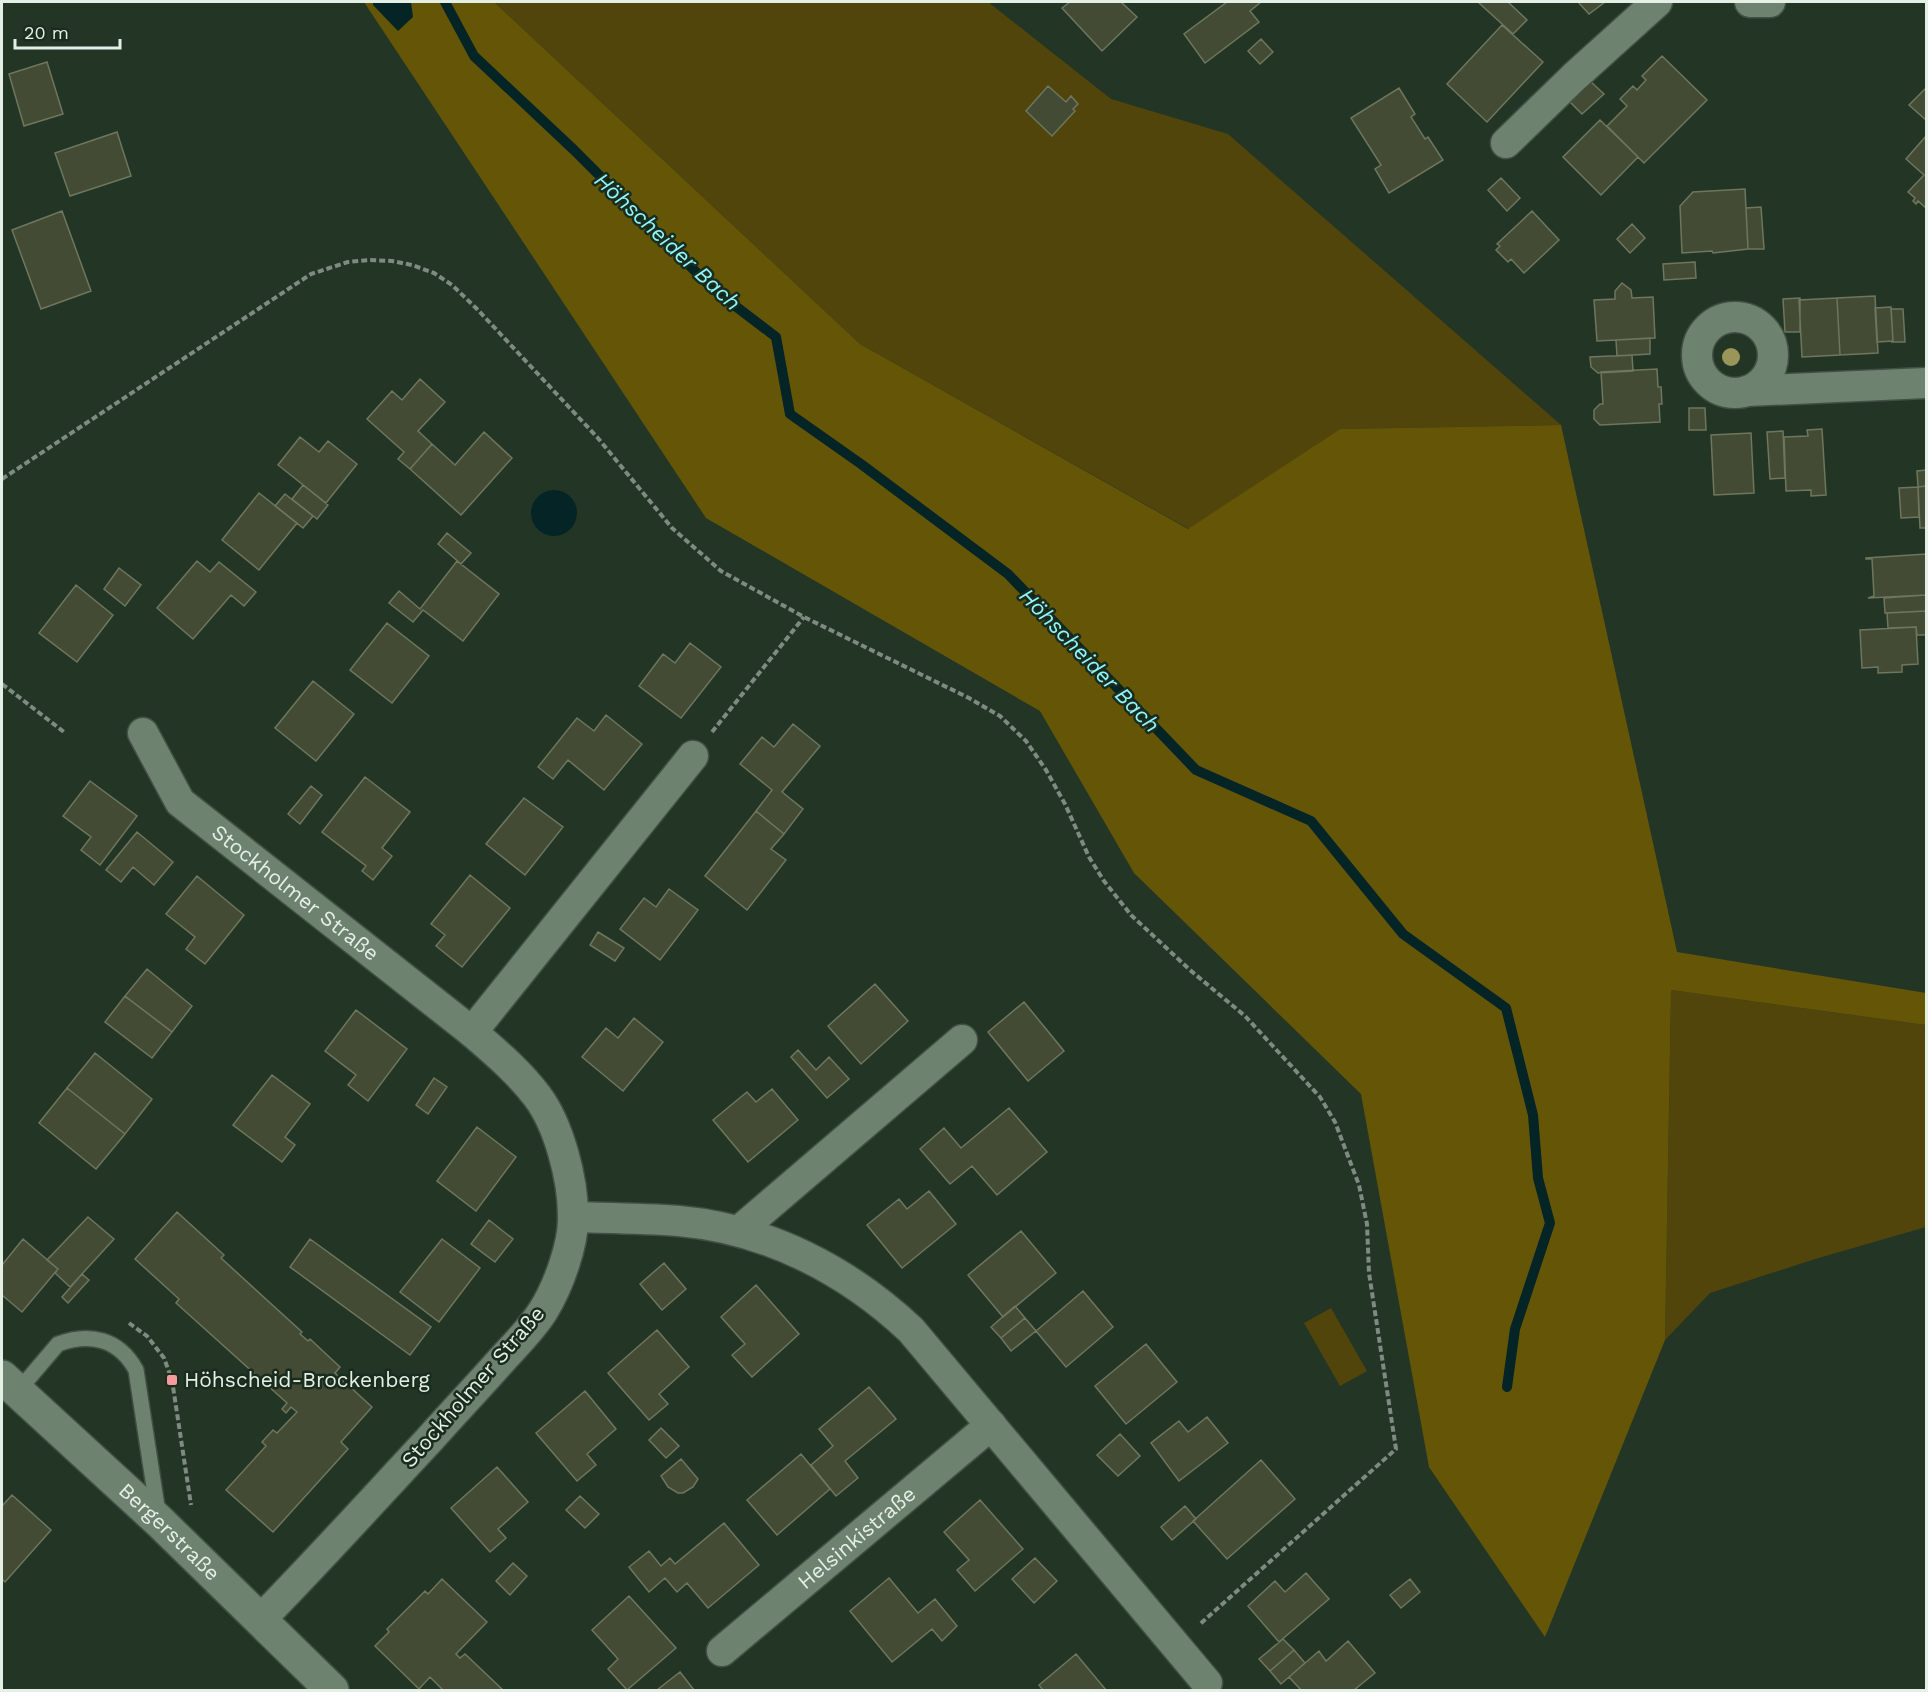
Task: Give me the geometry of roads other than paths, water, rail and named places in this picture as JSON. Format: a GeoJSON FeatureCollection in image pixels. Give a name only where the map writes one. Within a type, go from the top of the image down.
{"type":"FeatureCollection","features":[{"type":"Feature","properties":{"kind":"street"},"geometry":{"type":"LineString","coordinates":[[1506,143],[1574,77],[1657,2]]}},
{"type":"Feature","properties":{"kind":"street"},"geometry":{"type":"LineString","coordinates":[[1750,2],[1770,2]]}},
{"type":"Feature","properties":{"kind":"street"},"geometry":{"type":"LineString","coordinates":[[1747,391],[1926,383]]}},
{"type":"Feature","properties":{"kind":"street","name":"Stockholmer Straße"},"geometry":{"type":"LineString","coordinates":[[143,733],[180,802],[472,1032],[504,1059],[531,1089],[545,1108],[566,1166],[573,1217],[568,1250],[560,1274],[535,1322],[452,1416],[261,1619]]}},
{"type":"Feature","properties":{"kind":"street"},"geometry":{"type":"LineString","coordinates":[[472,1032],[693,756]]}},
{"type":"Feature","properties":{"kind":"street"},"geometry":{"type":"LineString","coordinates":[[739,1231],[962,1040]]}},
{"type":"Feature","properties":{"kind":"street"},"geometry":{"type":"LineString","coordinates":[[573,1217],[679,1221],[739,1231],[773,1242],[847,1278],[886,1307],[911,1330],[1211,1687]]}},
{"type":"Feature","properties":{"kind":"street","name":"Bergerstraße"},"geometry":{"type":"LineString","coordinates":[[10,1384],[160,1522],[332,1690]]}},
{"type":"Feature","properties":{"kind":"street","name":"Helsinkistraße"},"geometry":{"type":"LineString","coordinates":[[722,1651],[991,1425]]}},
{"type":"Feature","properties":{"kind":"lane"},"geometry":{"type":"LineString","coordinates":[[10,1384],[58,1344],[88,1338],[110,1343],[123,1351],[135,1370],[141,1394],[160,1522]]}},
{"type":"Feature","properties":{"kind":"water"},"geometry":{"type":"Polygon","coordinates":[[[373,2],[411,2],[413,17],[398,31],[373,5],[373,2]]]}},
{"type":"Feature","properties":{"kind":"water"},"geometry":{"type":"Polygon","coordinates":[[[554,490],[570,497],[577,513],[570,529],[554,536],[538,529],[531,513],[538,497],[554,490]]]}},
{"type":"Feature","properties":{"kind":"waterway","name":"Höhscheider Bach"},"geometry":{"type":"LineString","coordinates":[[445,2],[474,56],[574,150],[713,289],[776,337],[790,414],[1008,574],[1196,770],[1311,821],[1403,934],[1506,1008],[1533,1115],[1538,1178],[1550,1223],[1515,1329],[1507,1387]]}},
{"type":"Feature","properties":{"kind":"place","name":"Höhscheid-Brockenberg"},"geometry":{"type":"Point","coordinates":[172,1380]}}]}
